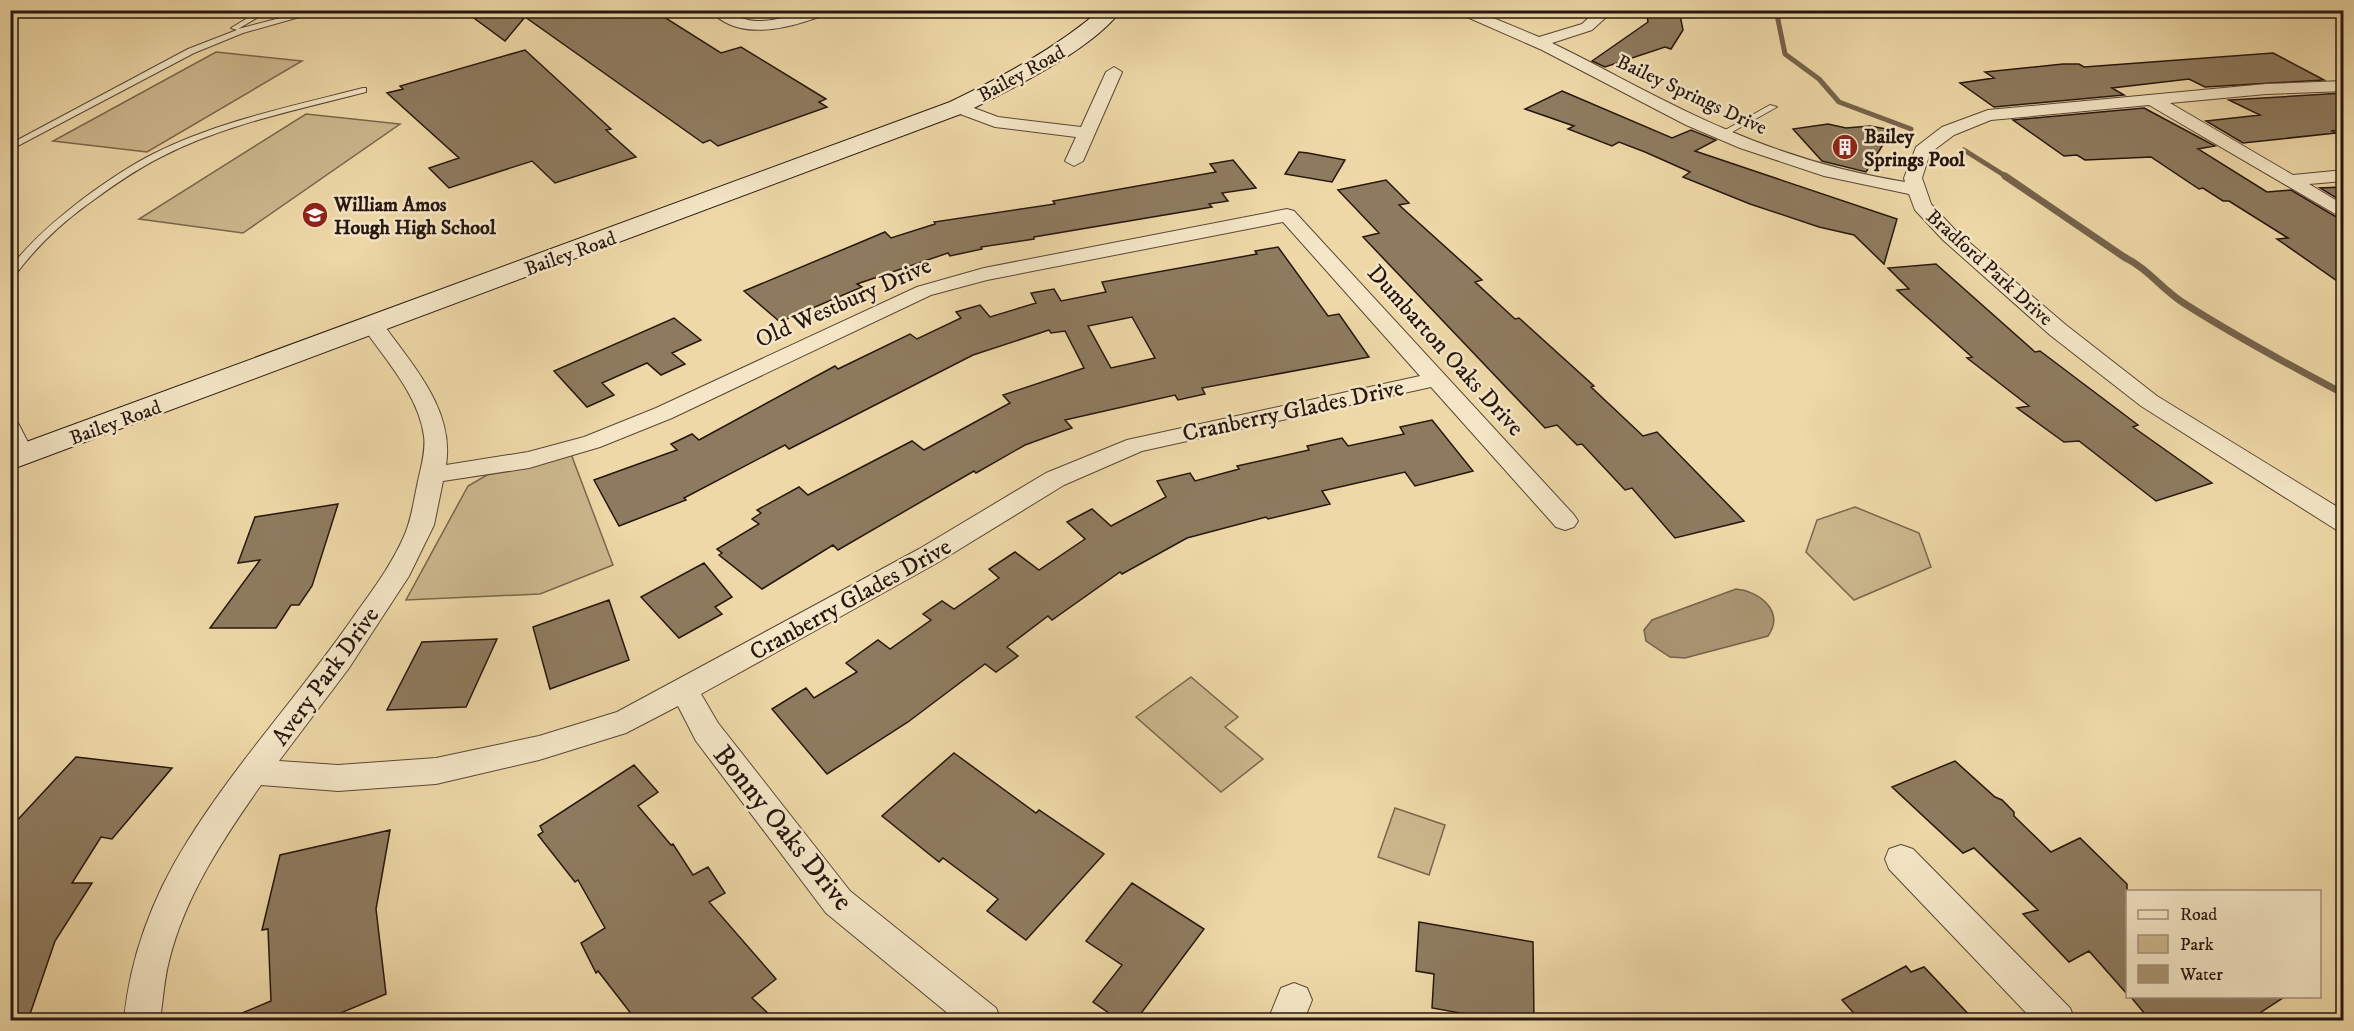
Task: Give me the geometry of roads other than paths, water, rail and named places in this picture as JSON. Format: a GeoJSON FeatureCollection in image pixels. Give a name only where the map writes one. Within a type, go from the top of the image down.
{"type":"FeatureCollection","features":[{"type":"Feature","properties":{"kind":"street"},"geometry":{"type":"LineString","coordinates":[[717,10],[742,25],[762,27],[791,22],[825,10]]}},
{"type":"Feature","properties":{"kind":"street","name":"Bailey Road"},"geometry":{"type":"LineString","coordinates":[[19,457],[958,107],[1024,75],[1082,38],[1112,10]]}},
{"type":"Feature","properties":{"kind":"street","name":"Bailey Springs Drive"},"geometry":{"type":"LineString","coordinates":[[1458,10],[1516,32],[1536,44],[1722,134],[1856,181],[1917,190]]}},
{"type":"Feature","properties":{"kind":"street"},"geometry":{"type":"LineString","coordinates":[[1536,44],[1587,27],[1607,10]]}},
{"type":"Feature","properties":{"kind":"street"},"geometry":{"type":"LineString","coordinates":[[1074,161],[1114,72]]}},
{"type":"Feature","properties":{"kind":"street","name":"Bradford Park Drive"},"geometry":{"type":"LineString","coordinates":[[2343,86],[2266,89],[1988,115],[1948,131],[1922,151],[1913,178],[1922,206],[1950,236],[2105,367],[2149,401],[2343,523]]}},
{"type":"Feature","properties":{"kind":"street"},"geometry":{"type":"LineString","coordinates":[[2153,100],[2343,213]]}},
{"type":"Feature","properties":{"kind":"street"},"geometry":{"type":"LineString","coordinates":[[958,107],[995,122],[1087,133]]}},
{"type":"Feature","properties":{"kind":"street"},"geometry":{"type":"LineString","coordinates":[[2289,181],[2343,175]]}},
{"type":"Feature","properties":{"kind":"street","name":"Dumbarton Oaks Drive"},"geometry":{"type":"LineString","coordinates":[[1287,215],[1565,520]]}},
{"type":"Feature","properties":{"kind":"street","name":"Old Westbury Drive"},"geometry":{"type":"LineString","coordinates":[[432,475],[529,460],[592,442],[664,413],[924,291],[984,274],[1287,215]]}},
{"type":"Feature","properties":{"kind":"street","name":"Avery Park Drive"},"geometry":{"type":"LineString","coordinates":[[142,1020],[143,999],[158,943],[183,879],[226,809],[350,646],[395,575],[421,526],[432,475],[436,436],[422,399],[373,326]]}},
{"type":"Feature","properties":{"kind":"street","name":"Cranberry Glades Drive"},"geometry":{"type":"LineString","coordinates":[[255,772],[338,778],[436,771],[539,748],[626,721],[928,556],[1056,479],[1135,445],[1436,379]]}},
{"type":"Feature","properties":{"kind":"street","name":"Bonny Oaks Drive"},"geometry":{"type":"LineString","coordinates":[[684,690],[707,732],[838,902],[983,1020]]}},
{"type":"Feature","properties":{"kind":"street"},"geometry":{"type":"LineString","coordinates":[[1901,859],[2057,1020]]}},
{"type":"Feature","properties":{"kind":"lane"},"geometry":{"type":"LineString","coordinates":[[10,148],[267,10]]}},
{"type":"Feature","properties":{"kind":"lane"},"geometry":{"type":"LineString","coordinates":[[192,51],[240,31],[321,10]]}},
{"type":"Feature","properties":{"kind":"lane"},"geometry":{"type":"LineString","coordinates":[[10,276],[35,244],[57,222],[108,185],[152,158],[218,132],[363,90]]}},
{"type":"Feature","properties":{"kind":"lane"},"geometry":{"type":"LineString","coordinates":[[1722,134],[1773,107]]}},
{"type":"Feature","properties":{"kind":"lane"},"geometry":{"type":"LineString","coordinates":[[10,419],[19,457]]}},
{"type":"Feature","properties":{"kind":"water"},"geometry":{"type":"Polygon","coordinates":[[[1736,589],[1761,598],[1772,611],[1774,619],[1768,636],[1685,658],[1670,657],[1646,641],[1644,630],[1652,620],[1736,589]]]}},
{"type":"Feature","properties":{"kind":"waterway"},"geometry":{"type":"LineString","coordinates":[[1776,10],[1785,54],[1819,79],[1839,102],[1911,129]]}},
{"type":"Feature","properties":{"kind":"waterway"},"geometry":{"type":"LineString","coordinates":[[1964,150],[2007,177]]}},
{"type":"Feature","properties":{"kind":"waterway"},"geometry":{"type":"LineString","coordinates":[[2005,176],[2140,267],[2182,302],[2344,394]]}},
{"type":"Feature","properties":{"kind":"place","name":"Bailey Springs Pool"},"geometry":{"type":"Point","coordinates":[1845,147]}},
{"type":"Feature","properties":{"kind":"place","name":"William Amos Hough High School"},"geometry":{"type":"Point","coordinates":[315,215]}}]}
